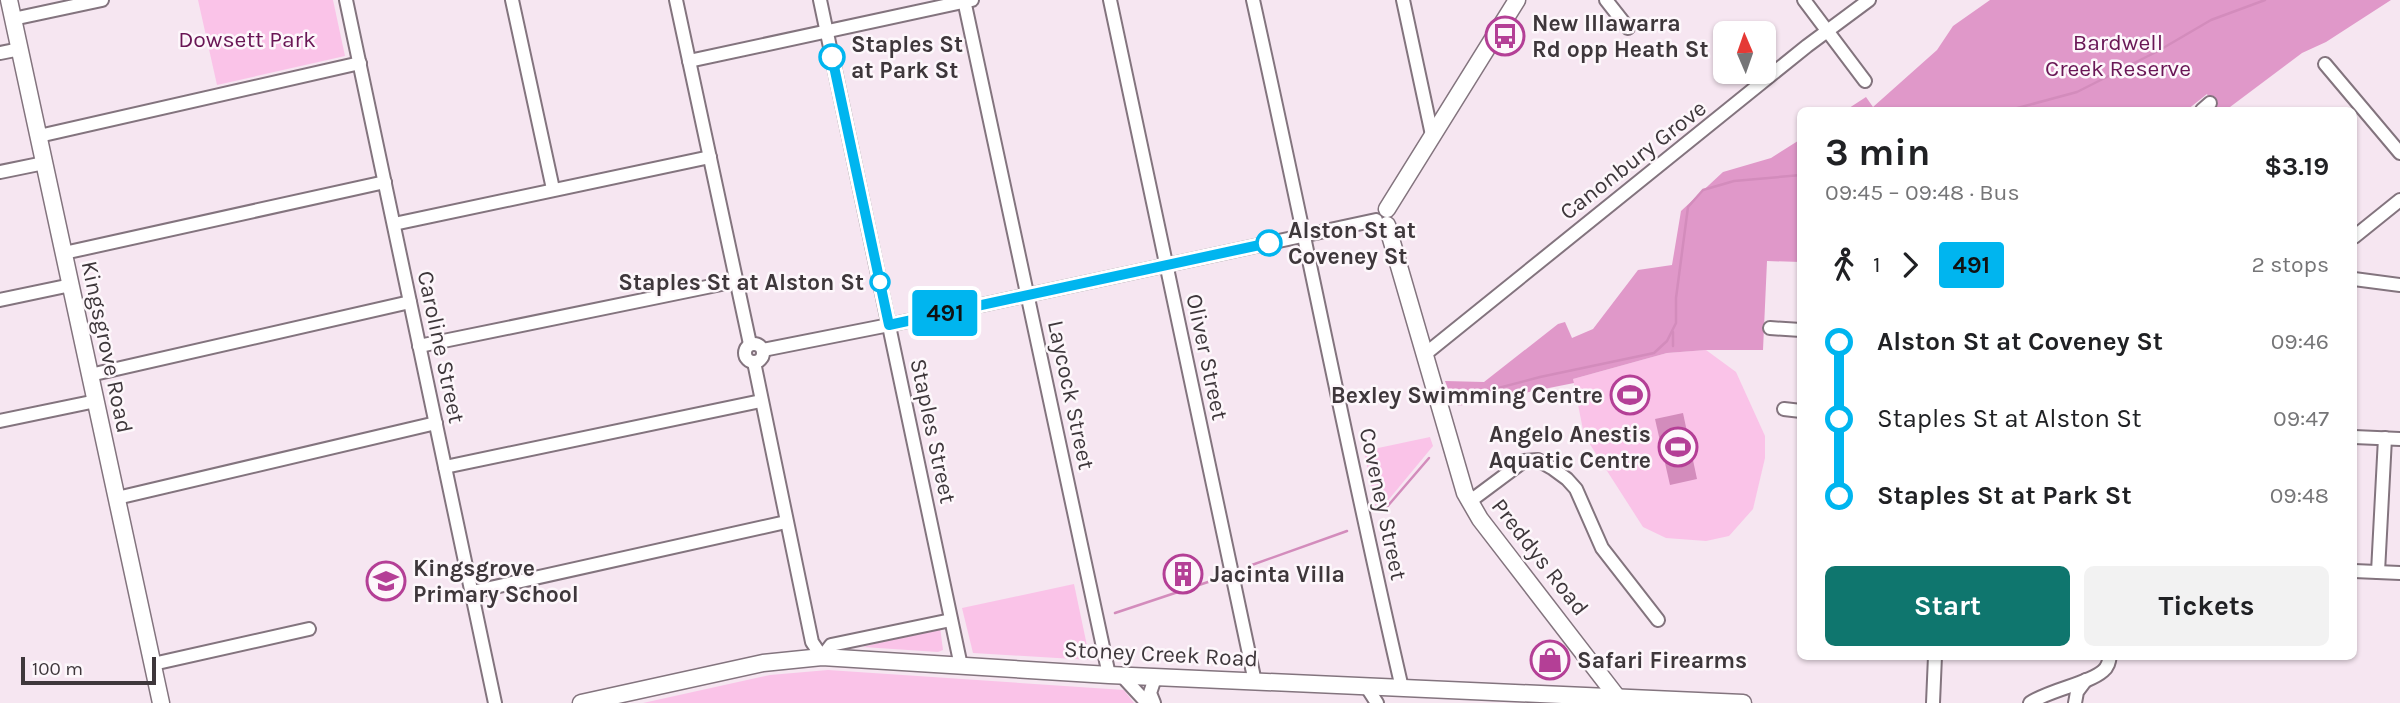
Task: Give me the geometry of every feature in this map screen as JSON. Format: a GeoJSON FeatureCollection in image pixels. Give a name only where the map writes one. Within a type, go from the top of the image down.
{"type":"FeatureCollection","features":[{"type":"Feature","properties":{"kind":"main road","name":"Kingsgrove Road"},"geometry":{"type":"LineString","coordinates":[[9,0],[161,703]]}},
{"type":"Feature","properties":{"kind":"main road"},"geometry":{"type":"LineString","coordinates":[[1383,218],[1517,0]]}},
{"type":"Feature","properties":{"kind":"main road","name":"Preddys Road"},"geometry":{"type":"LineString","coordinates":[[1383,218],[1459,478],[1469,502],[1620,700]]}},
{"type":"Feature","properties":{"kind":"main road","name":"Stoney Creek Road"},"geometry":{"type":"LineString","coordinates":[[581,703],[763,663],[822,657],[1116,675],[1620,700],[1743,703]]}},
{"type":"Feature","properties":{"kind":"street"},"geometry":{"type":"LineString","coordinates":[[13,19],[102,0]]}},
{"type":"Feature","properties":{"kind":"street","name":"Caroline Street"},"geometry":{"type":"LineString","coordinates":[[346,0],[495,703]]}},
{"type":"Feature","properties":{"kind":"street"},"geometry":{"type":"LineString","coordinates":[[512,0],[553,189]]}},
{"type":"Feature","properties":{"kind":"street"},"geometry":{"type":"LineString","coordinates":[[676,0],[750,344]]}},
{"type":"Feature","properties":{"kind":"street","name":"Staples Street"},"geometry":{"type":"LineString","coordinates":[[820,0],[961,666]]}},
{"type":"Feature","properties":{"kind":"street","name":"Oliver Street"},"geometry":{"type":"LineString","coordinates":[[1110,0],[1255,681]]}},
{"type":"Feature","properties":{"kind":"street","name":"Coveney Street"},"geometry":{"type":"LineString","coordinates":[[1253,0],[1363,520],[1402,688]]}},
{"type":"Feature","properties":{"kind":"street"},"geometry":{"type":"LineString","coordinates":[[1403,0],[1432,135]]}},
{"type":"Feature","properties":{"kind":"street"},"geometry":{"type":"LineString","coordinates":[[1606,0],[1628,28]]}},
{"type":"Feature","properties":{"kind":"street"},"geometry":{"type":"LineString","coordinates":[[1804,0],[1865,81]]}},
{"type":"Feature","properties":{"kind":"street","name":"Canonbury Grove"},"geometry":{"type":"LineString","coordinates":[[1424,355],[1869,0]]}},
{"type":"Feature","properties":{"kind":"street"},"geometry":{"type":"LineString","coordinates":[[689,61],[967,1]]}},
{"type":"Feature","properties":{"kind":"street","name":"Laycock Street"},"geometry":{"type":"LineString","coordinates":[[967,1],[1028,295],[1116,675]]}},
{"type":"Feature","properties":{"kind":"street"},"geometry":{"type":"LineString","coordinates":[[0,53],[20,49]]}},
{"type":"Feature","properties":{"kind":"street"},"geometry":{"type":"LineString","coordinates":[[38,136],[360,63]]}},
{"type":"Feature","properties":{"kind":"street"},"geometry":{"type":"LineString","coordinates":[[2325,64],[2400,153]]}},
{"type":"Feature","properties":{"kind":"street"},"geometry":{"type":"LineString","coordinates":[[394,224],[710,157]]}},
{"type":"Feature","properties":{"kind":"street"},"geometry":{"type":"LineString","coordinates":[[0,172],[44,163]]}},
{"type":"Feature","properties":{"kind":"street"},"geometry":{"type":"LineString","coordinates":[[64,253],[385,182]]}},
{"type":"Feature","properties":{"kind":"street"},"geometry":{"type":"LineString","coordinates":[[2357,235],[2400,200]]}},
{"type":"Feature","properties":{"kind":"street"},"geometry":{"type":"LineString","coordinates":[[763,350],[1383,218]]}},
{"type":"Feature","properties":{"kind":"street"},"geometry":{"type":"LineString","coordinates":[[2357,279],[2400,285]]}},
{"type":"Feature","properties":{"kind":"street"},"geometry":{"type":"LineString","coordinates":[[419,346],[736,281]]}},
{"type":"Feature","properties":{"kind":"street"},"geometry":{"type":"LineString","coordinates":[[0,300],[71,285]]}},
{"type":"Feature","properties":{"kind":"street"},"geometry":{"type":"LineString","coordinates":[[90,375],[410,302]]}},
{"type":"Feature","properties":{"kind":"street"},"geometry":{"type":"LineString","coordinates":[[1770,328],[1797,330]]}},
{"type":"Feature","properties":{"kind":"street"},"geometry":{"type":"LineString","coordinates":[[750,344],[756,344],[763,350],[761,358],[754,362],[748,360],[745,355],[745,349],[750,344]]}},
{"type":"Feature","properties":{"kind":"street"},"geometry":{"type":"LineString","coordinates":[[754,362],[812,642],[822,657],[831,645],[951,620]]}},
{"type":"Feature","properties":{"kind":"street"},"geometry":{"type":"LineString","coordinates":[[0,421],[96,401]]}},
{"type":"Feature","properties":{"kind":"street"},"geometry":{"type":"LineString","coordinates":[[445,467],[761,401]]}},
{"type":"Feature","properties":{"kind":"street"},"geometry":{"type":"LineString","coordinates":[[1784,409],[1797,411]]}},
{"type":"Feature","properties":{"kind":"street"},"geometry":{"type":"LineString","coordinates":[[117,498],[436,423]]}},
{"type":"Feature","properties":{"kind":"street"},"geometry":{"type":"LineString","coordinates":[[2357,437],[2400,439]]}},
{"type":"Feature","properties":{"kind":"street"},"geometry":{"type":"LineString","coordinates":[[2378,572],[2385,438]]}},
{"type":"Feature","properties":{"kind":"street"},"geometry":{"type":"LineString","coordinates":[[1469,502],[1524,461],[1538,460],[1552,468],[1572,484],[1589,515],[1602,548],[1658,620]]}},
{"type":"Feature","properties":{"kind":"street"},"geometry":{"type":"LineString","coordinates":[[471,592],[786,522]]}},
{"type":"Feature","properties":{"kind":"street"},"geometry":{"type":"LineString","coordinates":[[2357,570],[2400,573]]}},
{"type":"Feature","properties":{"kind":"street"},"geometry":{"type":"LineString","coordinates":[[153,664],[309,629]]}},
{"type":"Feature","properties":{"kind":"street"},"geometry":{"type":"LineString","coordinates":[[1933,703],[1935,660]]}},
{"type":"Feature","properties":{"kind":"street"},"geometry":{"type":"LineString","coordinates":[[2030,703],[2103,671],[2108,660]]}},
{"type":"Feature","properties":{"kind":"street"},"geometry":{"type":"LineString","coordinates":[[1116,675],[1147,703]]}},
{"type":"Feature","properties":{"kind":"street"},"geometry":{"type":"LineString","coordinates":[[1154,703],[1151,689],[1154,681],[1163,677]]}},
{"type":"Feature","properties":{"kind":"street"},"geometry":{"type":"LineString","coordinates":[[2075,703],[2077,692],[2086,680]]}},
{"type":"Feature","properties":{"kind":"street"},"geometry":{"type":"LineString","coordinates":[[1366,686],[1377,703]]}},
{"type":"Feature","properties":{"kind":"green space","name":"Dowsett Park"},"geometry":{"type":"Polygon","coordinates":[[[198,0],[333,0],[345,56],[217,85],[198,0]]]}},
{"type":"Feature","properties":{"kind":"green space","name":"Bardwell Creek Reserve"},"geometry":{"type":"Polygon","coordinates":[[[1990,0],[2391,0],[2326,42],[2302,53],[2230,107],[2214,107],[2207,94],[2191,107],[1873,107],[1937,50],[1953,26],[1990,0]]]}},
{"type":"Feature","properties":{"kind":"green space","name":"Bardwell Creek Reserve"},"geometry":{"type":"Polygon","coordinates":[[[1866,97],[1873,107],[1851,107],[1866,97]]]}},
{"type":"Feature","properties":{"kind":"green space"},"geometry":{"type":"Polygon","coordinates":[[[1797,142],[1797,262],[1767,261],[1763,350],[1667,353],[1573,379],[1574,383],[1458,406],[1445,381],[1484,382],[1558,324],[1565,322],[1572,338],[1593,329],[1638,270],[1672,265],[1681,211],[1723,172],[1771,158],[1797,142]]]}},
{"type":"Feature","properties":{"kind":"green space","name":"Angelo Anestis Aquatic Centre"},"geometry":{"type":"Polygon","coordinates":[[[1706,350],[1736,372],[1765,436],[1765,458],[1753,509],[1729,536],[1706,541],[1666,538],[1643,527],[1584,435],[1573,379],[1667,353],[1706,350]]]}},
{"type":"Feature","properties":{"kind":"green space"},"geometry":{"type":"Polygon","coordinates":[[[1430,437],[1433,446],[1385,504],[1376,510],[1364,451],[1430,437]]]}},
{"type":"Feature","properties":{"kind":"green space"},"geometry":{"type":"Polygon","coordinates":[[[1074,584],[1090,660],[973,653],[962,608],[1074,584]]]}},
{"type":"Feature","properties":{"kind":"green space"},"geometry":{"type":"Polygon","coordinates":[[[940,627],[943,650],[938,652],[863,647],[940,627]]]}},
{"type":"Feature","properties":{"kind":"green space"},"geometry":{"type":"Polygon","coordinates":[[[828,670],[1124,690],[1134,703],[643,703],[770,675],[828,670]]]}},
{"type":"Feature","properties":{"kind":"shaded area"},"geometry":{"type":"Polygon","coordinates":[[[1683,413],[1697,479],[1670,485],[1655,419],[1683,413]]]}},
{"type":"Feature","properties":{"kind":"waterway"},"geometry":{"type":"LineString","coordinates":[[2021,107],[2077,92],[2158,51],[2211,20],[2265,0]]}},
{"type":"Feature","properties":{"kind":"waterway"},"geometry":{"type":"LineString","coordinates":[[1460,398],[1540,377],[1654,353],[1667,341],[1676,323],[1676,298],[1688,207],[1703,190],[1734,181],[1797,175]]}},
{"type":"Feature","properties":{"kind":"waterway"},"geometry":{"type":"LineString","coordinates":[[1673,332],[1673,346]]}},
{"type":"Feature","properties":{"kind":"waterway"},"geometry":{"type":"LineString","coordinates":[[1386,508],[1429,458]]}},
{"type":"Feature","properties":{"kind":"waterway"},"geometry":{"type":"LineString","coordinates":[[1249,566],[1347,531]]}},
{"type":"Feature","properties":{"kind":"waterway"},"geometry":{"type":"LineString","coordinates":[[1115,613],[1217,579]]}},
{"type":"Feature","properties":{"kind":"bus line","name":"491"},"geometry":{"type":"LineString","coordinates":[[832,57],[889,325],[1269,243]]}},
{"type":"Feature","properties":{"kind":"place","name":"New Illawarra Rd opp Heath St"},"geometry":{"type":"Point","coordinates":[1505,36]}},
{"type":"Feature","properties":{"kind":"place","name":"Staples St at Park St"},"geometry":{"type":"Point","coordinates":[832,57]}},
{"type":"Feature","properties":{"kind":"place","name":"Alston St at Coveney St"},"geometry":{"type":"Point","coordinates":[1269,243]}},
{"type":"Feature","properties":{"kind":"place","name":"Staples St at Alston St"},"geometry":{"type":"Point","coordinates":[880,282]}},
{"type":"Feature","properties":{"kind":"place","name":"Bexley Swimming Centre"},"geometry":{"type":"Point","coordinates":[1630,395]}},
{"type":"Feature","properties":{"kind":"place","name":"Angelo Anestis Aquatic Centre"},"geometry":{"type":"Point","coordinates":[1678,447]}},
{"type":"Feature","properties":{"kind":"place","name":"Jacinta Villa"},"geometry":{"type":"Point","coordinates":[1183,574]}},
{"type":"Feature","properties":{"kind":"place","name":"Kingsgrove Primary School"},"geometry":{"type":"Point","coordinates":[386,581]}},
{"type":"Feature","properties":{"kind":"place","name":"Safari Firearms"},"geometry":{"type":"Point","coordinates":[1550,660]}}]}
